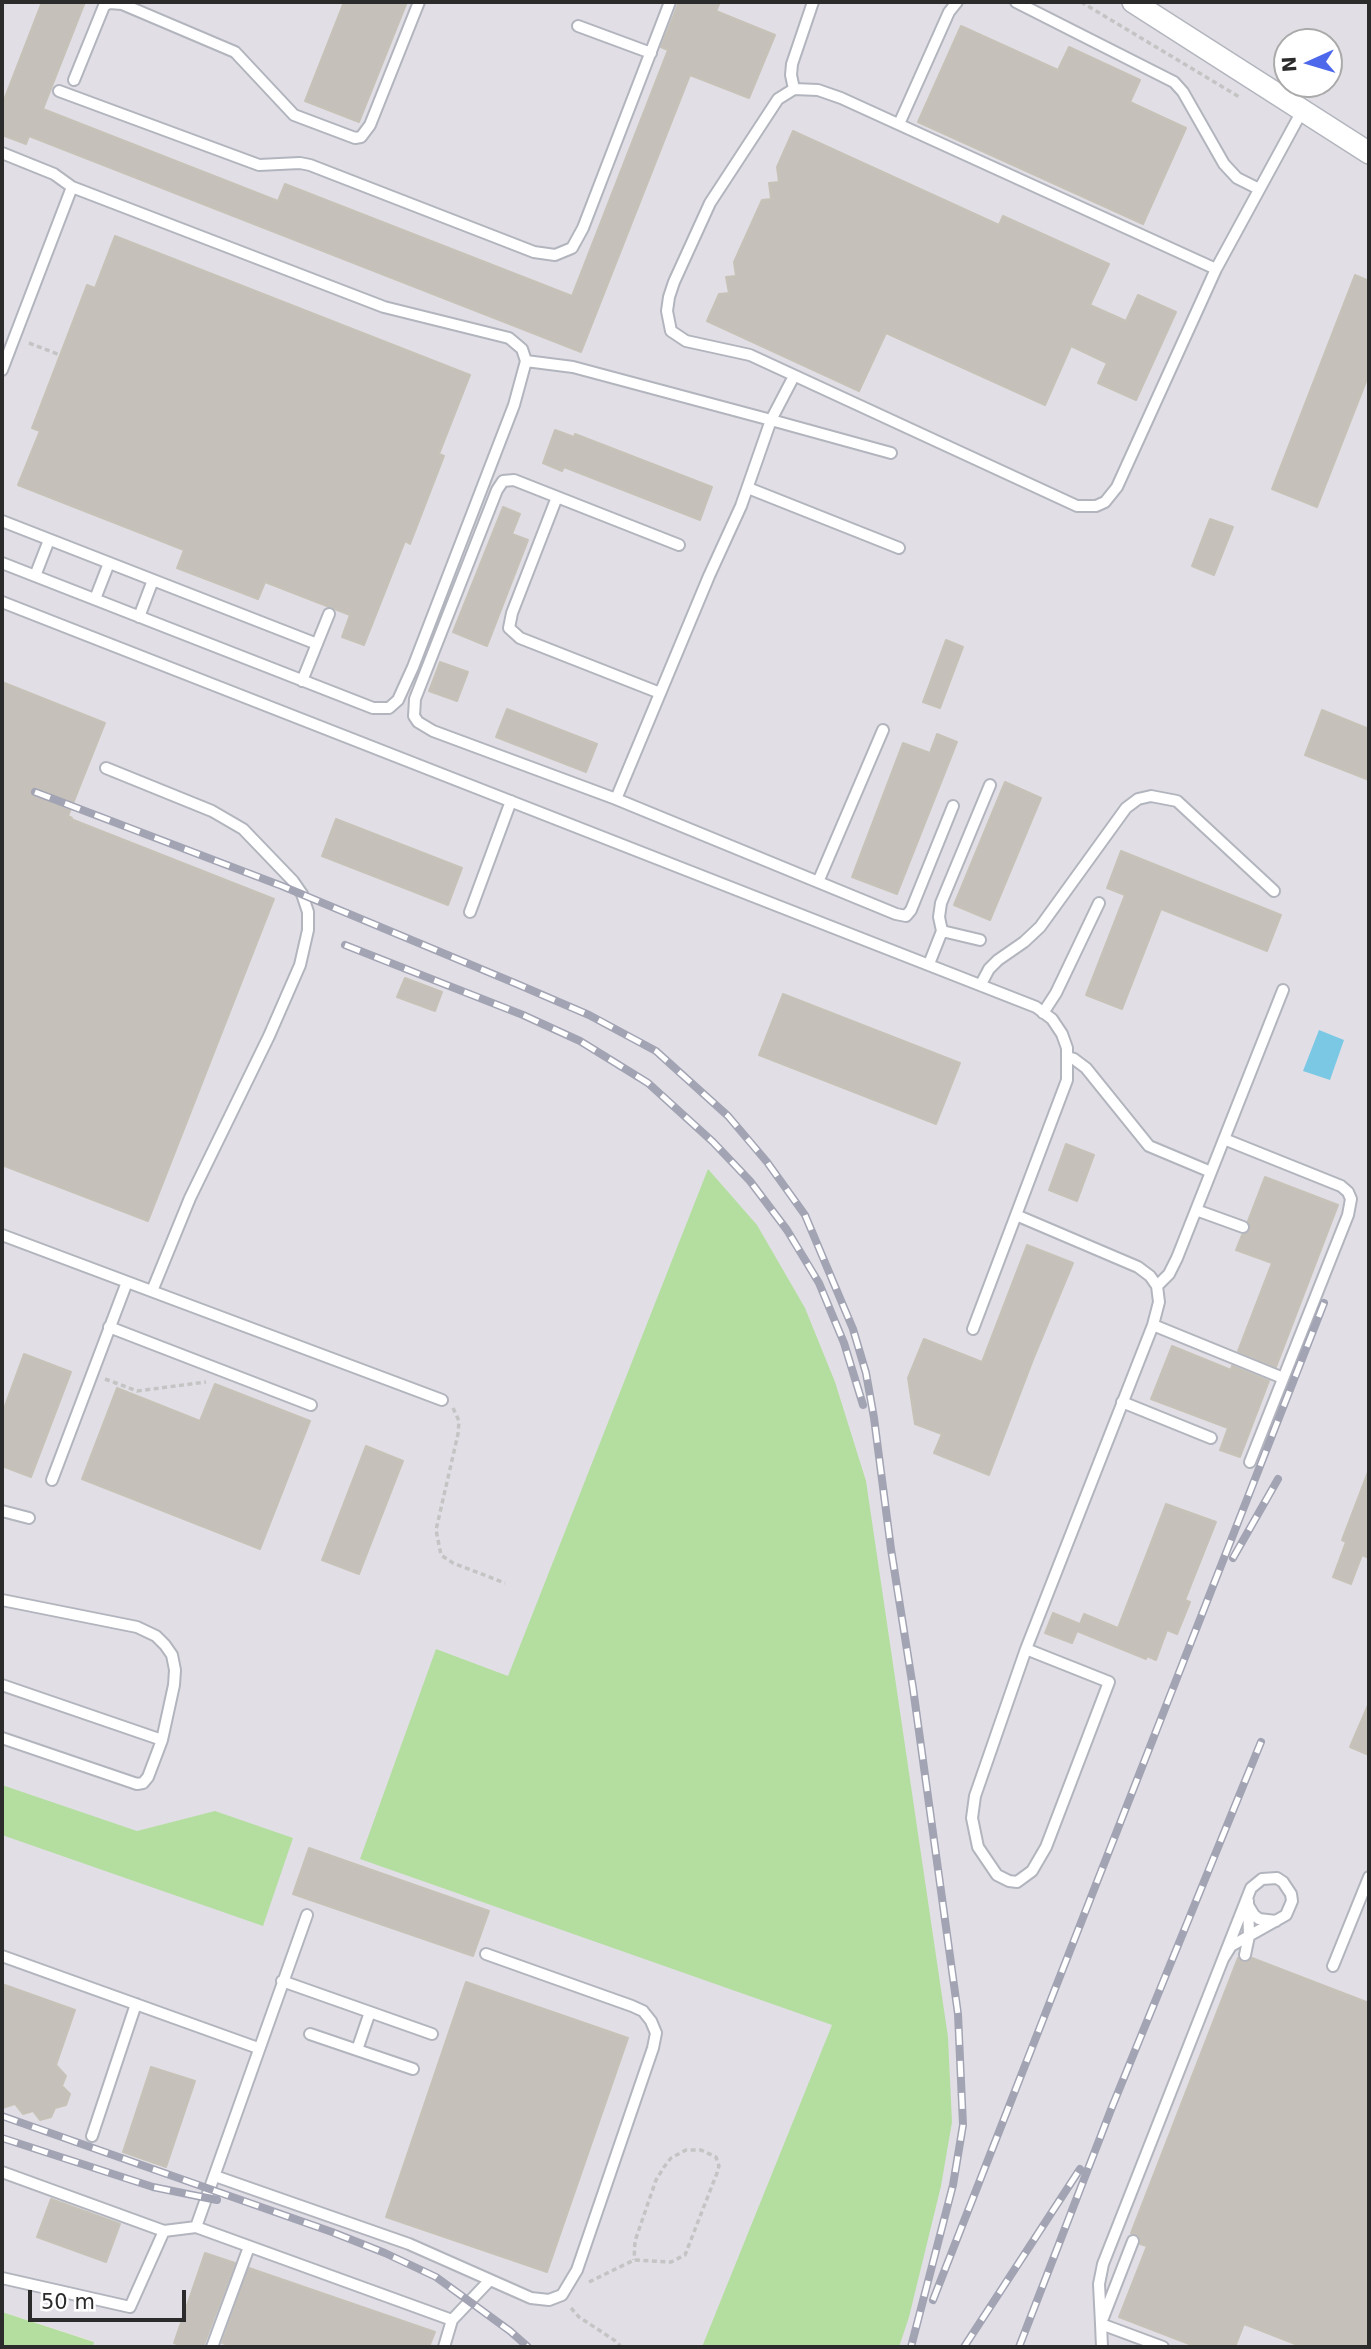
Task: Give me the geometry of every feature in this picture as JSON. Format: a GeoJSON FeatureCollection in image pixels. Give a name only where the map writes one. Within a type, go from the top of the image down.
{"type":"FeatureCollection","features":[{"type":"Feature","properties":{"kind":"street"},"geometry":{"type":"LineString","coordinates":[[1133,2],[1369,153]]}},
{"type":"Feature","properties":{"kind":"lane"},"geometry":{"type":"LineString","coordinates":[[74,80],[104,6],[115,2],[143,7],[235,52],[295,115],[355,138],[361,137],[370,125],[419,2]]}},
{"type":"Feature","properties":{"kind":"lane"},"geometry":{"type":"LineString","coordinates":[[59,91],[260,165],[310,165],[534,252],[555,255],[572,248],[583,228],[670,2]]}},
{"type":"Feature","properties":{"kind":"lane"},"geometry":{"type":"LineString","coordinates":[[794,89],[792,64],[813,2]]}},
{"type":"Feature","properties":{"kind":"lane"},"geometry":{"type":"LineString","coordinates":[[899,124],[949,12],[957,2]]}},
{"type":"Feature","properties":{"kind":"lane"},"geometry":{"type":"LineString","coordinates":[[1016,2],[1174,82],[1183,92],[1224,164],[1237,178],[1259,189]]}},
{"type":"Feature","properties":{"kind":"lane"},"geometry":{"type":"LineString","coordinates":[[578,26],[651,53]]}},
{"type":"Feature","properties":{"kind":"lane"},"geometry":{"type":"LineString","coordinates":[[1216,269],[899,124],[818,90],[794,89],[778,99],[710,203],[674,282],[667,311],[671,331],[686,341],[741,352],[1064,502],[1077,506],[1096,506],[1105,502],[1118,487],[1216,269],[1302,111]]}},
{"type":"Feature","properties":{"kind":"lane"},"geometry":{"type":"LineString","coordinates":[[2,153],[54,174],[72,187],[384,307],[415,317],[499,334],[509,338],[522,349],[526,361],[514,405],[413,667],[398,700],[389,708],[380,709],[302,681],[2,563]]}},
{"type":"Feature","properties":{"kind":"lane"},"geometry":{"type":"LineString","coordinates":[[2,370],[72,187]]}},
{"type":"Feature","properties":{"kind":"lane"},"geometry":{"type":"LineString","coordinates":[[526,361],[573,366],[891,453]]}},
{"type":"Feature","properties":{"kind":"lane"},"geometry":{"type":"LineString","coordinates":[[616,799],[748,488],[771,421],[794,376]]}},
{"type":"Feature","properties":{"kind":"lane"},"geometry":{"type":"LineString","coordinates":[[679,545],[514,480],[503,481],[415,699],[414,716],[418,722],[433,731],[616,799],[906,916],[911,910],[953,806]]}},
{"type":"Feature","properties":{"kind":"lane"},"geometry":{"type":"LineString","coordinates":[[748,488],[899,548]]}},
{"type":"Feature","properties":{"kind":"lane"},"geometry":{"type":"LineString","coordinates":[[557,497],[512,613],[509,628],[520,638],[660,693]]}},
{"type":"Feature","properties":{"kind":"lane"},"geometry":{"type":"LineString","coordinates":[[2,521],[317,644]]}},
{"type":"Feature","properties":{"kind":"lane"},"geometry":{"type":"LineString","coordinates":[[35,576],[49,540]]}},
{"type":"Feature","properties":{"kind":"lane"},"geometry":{"type":"LineString","coordinates":[[95,600],[109,563]]}},
{"type":"Feature","properties":{"kind":"lane"},"geometry":{"type":"LineString","coordinates":[[139,617],[153,580]]}},
{"type":"Feature","properties":{"kind":"lane"},"geometry":{"type":"LineString","coordinates":[[2,602],[1019,998],[1052,1019],[1062,1034],[1068,1057],[1068,1080],[973,1329]]}},
{"type":"Feature","properties":{"kind":"lane"},"geometry":{"type":"LineString","coordinates":[[302,681],[329,614]]}},
{"type":"Feature","properties":{"kind":"lane"},"geometry":{"type":"LineString","coordinates":[[818,882],[883,730]]}},
{"type":"Feature","properties":{"kind":"lane"},"geometry":{"type":"LineString","coordinates":[[106,768],[212,811],[243,829],[293,881],[302,894],[307,912],[308,930],[300,965],[269,1036],[190,1198],[152,1292]]}},
{"type":"Feature","properties":{"kind":"lane"},"geometry":{"type":"LineString","coordinates":[[929,964],[942,931],[939,917],[942,903],[990,785]]}},
{"type":"Feature","properties":{"kind":"lane"},"geometry":{"type":"LineString","coordinates":[[981,984],[989,969],[998,960],[1040,927],[1126,808],[1138,799],[1152,796],[1177,801],[1274,891]]}},
{"type":"Feature","properties":{"kind":"lane"},"geometry":{"type":"LineString","coordinates":[[470,912],[511,801]]}},
{"type":"Feature","properties":{"kind":"lane"},"geometry":{"type":"LineString","coordinates":[[1043,1013],[1056,993],[1098,903]]}},
{"type":"Feature","properties":{"kind":"lane"},"geometry":{"type":"LineString","coordinates":[[942,931],[980,940]]}},
{"type":"Feature","properties":{"kind":"lane"},"geometry":{"type":"LineString","coordinates":[[1157,1286],[1169,1274],[1177,1258],[1283,990]]}},
{"type":"Feature","properties":{"kind":"lane"},"geometry":{"type":"LineString","coordinates":[[1068,1057],[1086,1068],[1149,1146],[1211,1172]]}},
{"type":"Feature","properties":{"kind":"lane"},"geometry":{"type":"LineString","coordinates":[[1224,1139],[1341,1186],[1348,1192],[1350,1199],[1348,1215],[1250,1462]]}},
{"type":"Feature","properties":{"kind":"lane"},"geometry":{"type":"LineString","coordinates":[[1196,1210],[1243,1227]]}},
{"type":"Feature","properties":{"kind":"lane"},"geometry":{"type":"LineString","coordinates":[[1016,1215],[1138,1267],[1150,1276],[1157,1286],[1159,1302],[1153,1325],[1026,1649],[972,1808],[975,1834],[983,1856],[997,1875],[1017,1882],[1032,1871],[1046,1847],[1109,1682],[1026,1649]]}},
{"type":"Feature","properties":{"kind":"lane"},"geometry":{"type":"LineString","coordinates":[[2,1235],[442,1400]]}},
{"type":"Feature","properties":{"kind":"lane"},"geometry":{"type":"LineString","coordinates":[[52,1480],[127,1282]]}},
{"type":"Feature","properties":{"kind":"lane"},"geometry":{"type":"LineString","coordinates":[[1153,1325],[1283,1378]]}},
{"type":"Feature","properties":{"kind":"lane"},"geometry":{"type":"LineString","coordinates":[[110,1327],[310,1405]]}},
{"type":"Feature","properties":{"kind":"lane"},"geometry":{"type":"LineString","coordinates":[[1122,1402],[1211,1438]]}},
{"type":"Feature","properties":{"kind":"lane"},"geometry":{"type":"LineString","coordinates":[[2,1511],[29,1518]]}},
{"type":"Feature","properties":{"kind":"lane"},"geometry":{"type":"LineString","coordinates":[[2,1600],[138,1627],[156,1636],[172,1656],[175,1670],[162,1740],[148,1777],[143,1783],[137,1784],[2,1738]]}},
{"type":"Feature","properties":{"kind":"lane"},"geometry":{"type":"LineString","coordinates":[[2,1685],[162,1740]]}},
{"type":"Feature","properties":{"kind":"lane"},"geometry":{"type":"LineString","coordinates":[[1102,2347],[1099,2284],[1103,2264],[1223,1959],[1255,1882],[1269,1877],[1283,1882],[1292,1894],[1286,1915],[1231,1946],[1223,1959]]}},
{"type":"Feature","properties":{"kind":"lane"},"geometry":{"type":"LineString","coordinates":[[1332,1966],[1369,1877]]}},
{"type":"Feature","properties":{"kind":"lane"},"geometry":{"type":"LineString","coordinates":[[1248,1898],[1249,1909],[1259,1919],[1273,1922],[1280,1919]]}},
{"type":"Feature","properties":{"kind":"lane"},"geometry":{"type":"LineString","coordinates":[[1245,1955],[1249,1936],[1248,1898]]}},
{"type":"Feature","properties":{"kind":"lane"},"geometry":{"type":"LineString","coordinates":[[196,2227],[307,1915]]}},
{"type":"Feature","properties":{"kind":"lane"},"geometry":{"type":"LineString","coordinates":[[215,2176],[410,2244],[531,2298],[549,2300],[562,2295],[577,2270],[656,2033],[643,2011],[486,1954]]}},
{"type":"Feature","properties":{"kind":"lane"},"geometry":{"type":"LineString","coordinates":[[2,1956],[258,2048]]}},
{"type":"Feature","properties":{"kind":"lane"},"geometry":{"type":"LineString","coordinates":[[282,1981],[432,2034]]}},
{"type":"Feature","properties":{"kind":"lane"},"geometry":{"type":"LineString","coordinates":[[92,2136],[136,2004]]}},
{"type":"Feature","properties":{"kind":"lane"},"geometry":{"type":"LineString","coordinates":[[357,2050],[370,2012]]}},
{"type":"Feature","properties":{"kind":"lane"},"geometry":{"type":"LineString","coordinates":[[310,2034],[414,2069]]}},
{"type":"Feature","properties":{"kind":"lane"},"geometry":{"type":"LineString","coordinates":[[2,2172],[164,2231],[196,2227],[452,2320]]}},
{"type":"Feature","properties":{"kind":"lane"},"geometry":{"type":"LineString","coordinates":[[2,2278],[130,2307],[164,2231]]}},
{"type":"Feature","properties":{"kind":"lane"},"geometry":{"type":"LineString","coordinates":[[1101,2324],[1133,2241]]}},
{"type":"Feature","properties":{"kind":"lane"},"geometry":{"type":"LineString","coordinates":[[212,2347],[249,2247]]}},
{"type":"Feature","properties":{"kind":"lane"},"geometry":{"type":"LineString","coordinates":[[444,2347],[452,2320],[490,2280]]}},
{"type":"Feature","properties":{"kind":"lane"},"geometry":{"type":"LineString","coordinates":[[1101,2324],[1163,2347]]}},
{"type":"Feature","properties":{"kind":"path"},"geometry":{"type":"LineString","coordinates":[[1081,2],[1245,101]]}},
{"type":"Feature","properties":{"kind":"path"},"geometry":{"type":"LineString","coordinates":[[14,338],[60,355]]}},
{"type":"Feature","properties":{"kind":"path"},"geometry":{"type":"LineString","coordinates":[[92,1374],[137,1391],[220,1380],[224,1371]]}},
{"type":"Feature","properties":{"kind":"path"},"geometry":{"type":"LineString","coordinates":[[442,1400],[456,1411],[458,1434],[436,1530],[442,1555],[453,1563],[505,1583]]}},
{"type":"Feature","properties":{"kind":"path"},"geometry":{"type":"LineString","coordinates":[[621,2347],[579,2317],[562,2295],[634,2260],[671,2262],[685,2255],[717,2173],[719,2166],[716,2157],[701,2150],[686,2150],[671,2158],[664,2166],[656,2180],[635,2241],[634,2260]]}},
{"type":"Feature","properties":{"kind":"shaded area"},"geometry":{"type":"Polygon","coordinates":[[[2,2],[1369,2],[1369,2347],[93,2347],[93,2341],[2,2312],[2,2]]]}},
{"type":"Feature","properties":{"kind":"green space"},"geometry":{"type":"Polygon","coordinates":[[[708,1169],[757,1225],[805,1308],[835,1382],[866,1481],[948,2037],[952,2122],[941,2186],[909,2317],[899,2347],[702,2347],[832,2025],[360,1859],[436,1649],[508,1676],[708,1169]]]}},
{"type":"Feature","properties":{"kind":"green space"},"geometry":{"type":"Polygon","coordinates":[[[2,1785],[137,1831],[215,1811],[293,1838],[263,1926],[2,1835],[2,1785]]]}},
{"type":"Feature","properties":{"kind":"green space"},"geometry":{"type":"Polygon","coordinates":[[[2,2312],[94,2342],[93,2347],[2,2347],[2,2312]]]}},
{"type":"Feature","properties":{"kind":"water"},"geometry":{"type":"Polygon","coordinates":[[[1319,1030],[1344,1040],[1330,1080],[1303,1071],[1319,1030]]]}},
{"type":"Feature","properties":{"kind":"building"},"geometry":{"type":"Polygon","coordinates":[[[42,2],[85,2],[43,109],[278,201],[285,184],[572,296],[668,50],[661,47],[679,2],[720,2],[716,11],[775,35],[749,98],[690,75],[581,352],[29,136],[26,144],[2,135],[2,105],[42,2]]]}},
{"type":"Feature","properties":{"kind":"building"},"geometry":{"type":"Polygon","coordinates":[[[344,2],[407,2],[359,122],[305,101],[344,2]]]}},
{"type":"Feature","properties":{"kind":"building"},"geometry":{"type":"Polygon","coordinates":[[[961,26],[1058,70],[1069,47],[1140,80],[1130,102],[1186,128],[1143,224],[918,122],[961,26]]]}},
{"type":"Feature","properties":{"kind":"building"},"geometry":{"type":"Polygon","coordinates":[[[793,131],[999,225],[1003,216],[1109,264],[1090,305],[1126,321],[1138,295],[1176,312],[1136,400],[1098,383],[1107,363],[1071,346],[1045,405],[886,333],[859,391],[707,321],[719,294],[729,293],[726,277],[736,276],[734,262],[762,200],[771,199],[769,183],[779,182],[777,167],[793,131]]]}},
{"type":"Feature","properties":{"kind":"building"},"geometry":{"type":"Polygon","coordinates":[[[115,236],[470,375],[439,454],[444,456],[410,544],[405,541],[364,645],[342,637],[350,615],[265,582],[258,599],[177,568],[184,550],[18,485],[40,431],[32,428],[87,285],[95,288],[115,236]]]}},
{"type":"Feature","properties":{"kind":"building"},"geometry":{"type":"Polygon","coordinates":[[[1355,275],[1369,281],[1369,374],[1317,507],[1272,489],[1355,275]]]}},
{"type":"Feature","properties":{"kind":"building"},"geometry":{"type":"Polygon","coordinates":[[[555,430],[574,437],[575,434],[712,487],[700,520],[564,467],[562,471],[543,463],[555,430]]]}},
{"type":"Feature","properties":{"kind":"building"},"geometry":{"type":"Polygon","coordinates":[[[503,507],[520,514],[512,534],[528,540],[487,646],[453,632],[503,507]]]}},
{"type":"Feature","properties":{"kind":"building"},"geometry":{"type":"Polygon","coordinates":[[[1210,519],[1233,527],[1214,575],[1192,566],[1210,519]]]}},
{"type":"Feature","properties":{"kind":"building"},"geometry":{"type":"Polygon","coordinates":[[[946,640],[963,647],[940,708],[923,702],[946,640]]]}},
{"type":"Feature","properties":{"kind":"building"},"geometry":{"type":"Polygon","coordinates":[[[440,662],[468,672],[457,701],[429,691],[440,662]]]}},
{"type":"Feature","properties":{"kind":"building"},"geometry":{"type":"Polygon","coordinates":[[[2,682],[105,723],[68,816],[71,819],[274,899],[148,1221],[2,1165],[2,682]]]}},
{"type":"Feature","properties":{"kind":"building"},"geometry":{"type":"Polygon","coordinates":[[[507,709],[597,744],[586,772],[496,737],[507,709]]]}},
{"type":"Feature","properties":{"kind":"building"},"geometry":{"type":"Polygon","coordinates":[[[1322,710],[1369,729],[1369,780],[1305,755],[1322,710]]]}},
{"type":"Feature","properties":{"kind":"building"},"geometry":{"type":"Polygon","coordinates":[[[937,734],[957,742],[897,894],[852,877],[903,743],[930,753],[937,734]]]}},
{"type":"Feature","properties":{"kind":"building"},"geometry":{"type":"Polygon","coordinates":[[[1005,782],[1041,798],[990,920],[954,905],[1005,782]]]}},
{"type":"Feature","properties":{"kind":"building"},"geometry":{"type":"Polygon","coordinates":[[[336,819],[462,868],[448,905],[322,856],[336,819]]]}},
{"type":"Feature","properties":{"kind":"building"},"geometry":{"type":"Polygon","coordinates":[[[1121,851],[1281,915],[1267,951],[1161,909],[1122,1009],[1086,995],[1125,895],[1107,888],[1121,851]]]}},
{"type":"Feature","properties":{"kind":"building"},"geometry":{"type":"Polygon","coordinates":[[[405,978],[442,992],[435,1011],[397,997],[405,978]]]}},
{"type":"Feature","properties":{"kind":"building"},"geometry":{"type":"Polygon","coordinates":[[[783,994],[960,1063],[936,1124],[759,1055],[783,994]]]}},
{"type":"Feature","properties":{"kind":"building"},"geometry":{"type":"Polygon","coordinates":[[[1066,1144],[1094,1155],[1077,1201],[1049,1190],[1066,1144]]]}},
{"type":"Feature","properties":{"kind":"building"},"geometry":{"type":"Polygon","coordinates":[[[1265,1177],[1338,1205],[1276,1367],[1238,1351],[1272,1263],[1236,1250],[1242,1235],[1250,1230],[1248,1221],[1265,1177]]]}},
{"type":"Feature","properties":{"kind":"building"},"geometry":{"type":"Polygon","coordinates":[[[1027,1245],[1073,1263],[989,1475],[934,1453],[942,1434],[915,1424],[908,1378],[924,1339],[982,1362],[1027,1245]]]}},
{"type":"Feature","properties":{"kind":"building"},"geometry":{"type":"Polygon","coordinates":[[[1172,1346],[1231,1370],[1232,1366],[1269,1381],[1240,1457],[1220,1450],[1228,1428],[1151,1399],[1172,1346]]]}},
{"type":"Feature","properties":{"kind":"building"},"geometry":{"type":"Polygon","coordinates":[[[24,1354],[71,1372],[31,1477],[2,1466],[2,1414],[24,1354]]]}},
{"type":"Feature","properties":{"kind":"building"},"geometry":{"type":"Polygon","coordinates":[[[215,1384],[310,1421],[260,1549],[82,1479],[117,1388],[200,1421],[215,1384]]]}},
{"type":"Feature","properties":{"kind":"building"},"geometry":{"type":"Polygon","coordinates":[[[366,1446],[403,1461],[359,1574],[322,1560],[366,1446]]]}},
{"type":"Feature","properties":{"kind":"building"},"geometry":{"type":"Polygon","coordinates":[[[1368,1472],[1369,1558],[1362,1555],[1351,1584],[1333,1577],[1346,1542],[1342,1540],[1368,1472]]]}},
{"type":"Feature","properties":{"kind":"building"},"geometry":{"type":"Polygon","coordinates":[[[1166,1504],[1216,1522],[1185,1600],[1190,1602],[1177,1634],[1167,1630],[1156,1660],[1147,1656],[1146,1659],[1077,1631],[1072,1643],[1045,1633],[1053,1613],[1080,1624],[1084,1614],[1118,1628],[1166,1504]]]}},
{"type":"Feature","properties":{"kind":"building"},"geometry":{"type":"Polygon","coordinates":[[[1369,1703],[1369,1755],[1350,1747],[1369,1703]]]}},
{"type":"Feature","properties":{"kind":"building"},"geometry":{"type":"Polygon","coordinates":[[[309,1848],[489,1911],[473,1956],[293,1894],[309,1848]]]}},
{"type":"Feature","properties":{"kind":"building"},"geometry":{"type":"Polygon","coordinates":[[[1238,1958],[1244,1963],[1252,1958],[1369,2003],[1369,2347],[1303,2347],[1244,2324],[1235,2347],[1197,2347],[1119,2317],[1147,2246],[1140,2244],[1139,2236],[1131,2233],[1238,1958]]]}},
{"type":"Feature","properties":{"kind":"building"},"geometry":{"type":"Polygon","coordinates":[[[466,1982],[628,2038],[547,2272],[386,2217],[466,1982]]]}},
{"type":"Feature","properties":{"kind":"building"},"geometry":{"type":"Polygon","coordinates":[[[2,1984],[75,2010],[56,2065],[66,2076],[62,2086],[70,2094],[66,2105],[55,2108],[51,2117],[40,2120],[33,2111],[23,2114],[15,2104],[2,2108],[2,1984]]]}},
{"type":"Feature","properties":{"kind":"building"},"geometry":{"type":"Polygon","coordinates":[[[151,2067],[195,2081],[166,2167],[123,2152],[151,2067]]]}},
{"type":"Feature","properties":{"kind":"building"},"geometry":{"type":"Polygon","coordinates":[[[51,2199],[120,2224],[106,2262],[37,2237],[51,2199]]]}},
{"type":"Feature","properties":{"kind":"building"},"geometry":{"type":"Polygon","coordinates":[[[205,2253],[235,2263],[203,2347],[185,2347],[174,2343],[205,2253]]]}},
{"type":"Feature","properties":{"kind":"building"},"geometry":{"type":"Polygon","coordinates":[[[249,2268],[435,2332],[429,2347],[236,2347],[222,2343],[249,2268]]]}},
{"type":"Feature","properties":{"kind":"railway"},"geometry":{"type":"LineString","coordinates":[[35,792],[282,886],[517,984],[589,1015],[656,1051],[728,1116],[767,1162],[805,1215],[853,1329],[866,1373],[958,2014],[963,2125],[953,2185],[911,2347]]}},
{"type":"Feature","properties":{"kind":"railway"},"geometry":{"type":"LineString","coordinates":[[345,945],[523,1015],[580,1041],[648,1083],[713,1142],[750,1181],[787,1230],[819,1283],[844,1343],[863,1405]]}},
{"type":"Feature","properties":{"kind":"railway"},"geometry":{"type":"LineString","coordinates":[[933,2300],[1324,1303]]}},
{"type":"Feature","properties":{"kind":"railway"},"geometry":{"type":"LineString","coordinates":[[1233,1558],[1278,1479]]}},
{"type":"Feature","properties":{"kind":"railway"},"geometry":{"type":"LineString","coordinates":[[1019,2347],[1112,2107],[1261,1742]]}},
{"type":"Feature","properties":{"kind":"railway"},"geometry":{"type":"LineString","coordinates":[[2,2116],[385,2253],[436,2277],[528,2347]]}},
{"type":"Feature","properties":{"kind":"railway"},"geometry":{"type":"LineString","coordinates":[[2,2138],[153,2187],[217,2200]]}},
{"type":"Feature","properties":{"kind":"railway"},"geometry":{"type":"LineString","coordinates":[[964,2347],[1080,2169]]}}]}
